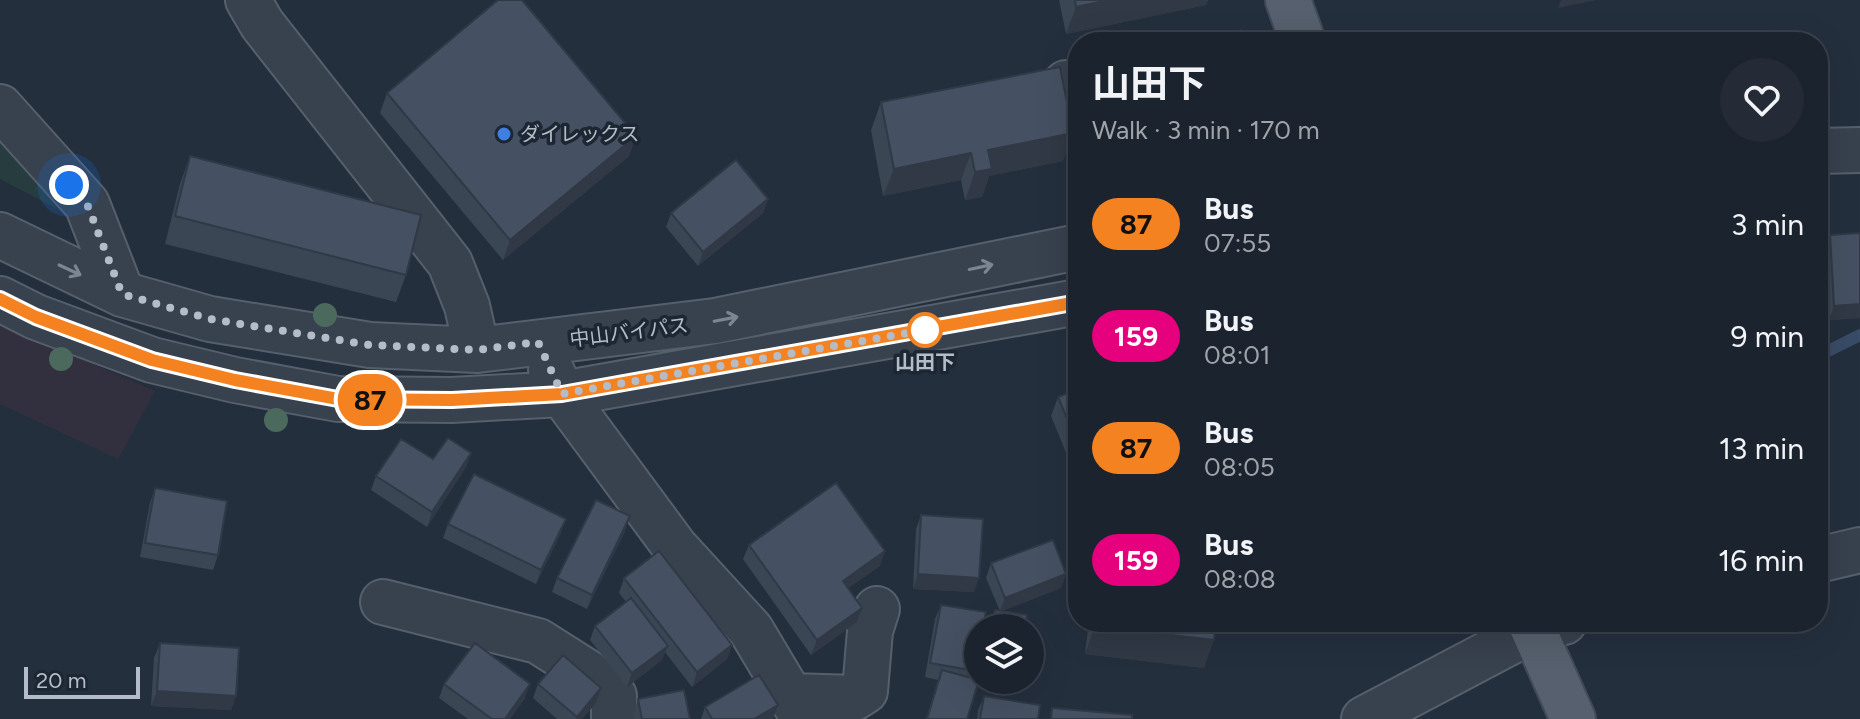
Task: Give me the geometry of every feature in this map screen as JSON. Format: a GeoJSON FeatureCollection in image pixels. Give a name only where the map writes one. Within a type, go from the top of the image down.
{"type":"FeatureCollection","features":[{"type":"Feature","properties":{"kind":"main road"},"geometry":{"type":"LineString","coordinates":[[1288,0],[1299,32]]}},
{"type":"Feature","properties":{"kind":"main road"},"geometry":{"type":"LineString","coordinates":[[1545,632],[1573,719]]}},
{"type":"Feature","properties":{"kind":"street"},"geometry":{"type":"LineString","coordinates":[[248,0],[262,24],[450,263],[467,306],[477,350]]}},
{"type":"Feature","properties":{"kind":"street"},"geometry":{"type":"LineString","coordinates":[[1066,83],[1068,90]]}},
{"type":"Feature","properties":{"kind":"street"},"geometry":{"type":"LineString","coordinates":[[0,107],[87,204],[122,294]]}},
{"type":"Feature","properties":{"kind":"street"},"geometry":{"type":"LineString","coordinates":[[1828,151],[1860,150]]}},
{"type":"Feature","properties":{"kind":"street","name":"中山バイパス"},"geometry":{"type":"LineString","coordinates":[[0,235],[122,294],[210,319],[370,345],[477,350],[715,321],[1068,249]]}},
{"type":"Feature","properties":{"kind":"street"},"geometry":{"type":"LineString","coordinates":[[0,299],[36,317],[152,360],[235,380],[338,399],[452,400],[562,394],[1068,304]]}},
{"type":"Feature","properties":{"kind":"street"},"geometry":{"type":"LineString","coordinates":[[538,342],[562,394],[675,547],[751,630],[798,707],[854,698],[865,691],[870,631],[877,609]]}},
{"type":"Feature","properties":{"kind":"street"},"geometry":{"type":"LineString","coordinates":[[1828,558],[1860,550]]}},
{"type":"Feature","properties":{"kind":"street"},"geometry":{"type":"LineString","coordinates":[[383,602],[538,641],[587,672],[614,696],[614,719]]}},
{"type":"Feature","properties":{"kind":"street"},"geometry":{"type":"LineString","coordinates":[[1364,719],[1530,632]]}},
{"type":"Feature","properties":{"kind":"shaded area"},"geometry":{"type":"Polygon","coordinates":[[[0,324],[155,391],[118,459],[0,404],[0,324]]]}},
{"type":"Feature","properties":{"kind":"green space"},"geometry":{"type":"Polygon","coordinates":[[[0,138],[59,210],[0,179],[0,138]]]}},
{"type":"Feature","properties":{"kind":"building","name":"ダイレックス"},"geometry":{"type":"Polygon","coordinates":[[[498,0],[522,0],[636,136],[510,240],[387,93],[498,0]]]}},
{"type":"Feature","properties":{"kind":"building"},"geometry":{"type":"Polygon","coordinates":[[[1075,0],[1109,0],[1076,7],[1075,0]]]}},
{"type":"Feature","properties":{"kind":"building"},"geometry":{"type":"Polygon","coordinates":[[[1060,67],[1068,108],[1068,134],[988,150],[992,169],[975,172],[971,153],[894,169],[881,102],[1060,67]]]}},
{"type":"Feature","properties":{"kind":"building"},"geometry":{"type":"Polygon","coordinates":[[[190,156],[421,215],[406,275],[175,216],[190,156]]]}},
{"type":"Feature","properties":{"kind":"building"},"geometry":{"type":"Polygon","coordinates":[[[736,160],[768,199],[703,252],[671,213],[736,160]]]}},
{"type":"Feature","properties":{"kind":"building"},"geometry":{"type":"Polygon","coordinates":[[[1860,233],[1860,304],[1834,306],[1830,235],[1860,233]]]}},
{"type":"Feature","properties":{"kind":"building"},"geometry":{"type":"Polygon","coordinates":[[[1068,393],[1068,421],[1058,397],[1068,393]]]}},
{"type":"Feature","properties":{"kind":"building"},"geometry":{"type":"Polygon","coordinates":[[[448,438],[471,453],[432,512],[376,476],[401,439],[433,459],[448,438]]]}},
{"type":"Feature","properties":{"kind":"building"},"geometry":{"type":"Polygon","coordinates":[[[474,474],[566,519],[541,570],[448,524],[474,474]]]}},
{"type":"Feature","properties":{"kind":"building"},"geometry":{"type":"Polygon","coordinates":[[[836,483],[885,551],[843,581],[862,608],[817,640],[749,545],[836,483]]]}},
{"type":"Feature","properties":{"kind":"building"},"geometry":{"type":"Polygon","coordinates":[[[155,488],[227,501],[218,555],[145,543],[155,488]]]}},
{"type":"Feature","properties":{"kind":"building"},"geometry":{"type":"Polygon","coordinates":[[[596,500],[630,516],[592,595],[557,578],[596,500]]]}},
{"type":"Feature","properties":{"kind":"building"},"geometry":{"type":"Polygon","coordinates":[[[921,515],[983,519],[979,578],[918,574],[921,515]]]}},
{"type":"Feature","properties":{"kind":"building"},"geometry":{"type":"Polygon","coordinates":[[[1053,540],[1066,574],[1005,598],[991,563],[1053,540]]]}},
{"type":"Feature","properties":{"kind":"building"},"geometry":{"type":"Polygon","coordinates":[[[659,551],[732,645],[697,672],[624,578],[659,551]]]}},
{"type":"Feature","properties":{"kind":"building"},"geometry":{"type":"Polygon","coordinates":[[[631,598],[668,646],[632,673],[595,626],[631,598]]]}},
{"type":"Feature","properties":{"kind":"building"},"geometry":{"type":"Polygon","coordinates":[[[941,605],[986,612],[964,614],[964,669],[930,663],[941,605]]]}},
{"type":"Feature","properties":{"kind":"building"},"geometry":{"type":"Polygon","coordinates":[[[995,610],[1021,614],[994,614],[995,610]]]}},
{"type":"Feature","properties":{"kind":"building"},"geometry":{"type":"Polygon","coordinates":[[[1146,632],[1215,632],[1214,640],[1146,632]]]}},
{"type":"Feature","properties":{"kind":"building"},"geometry":{"type":"Polygon","coordinates":[[[160,643],[239,648],[236,696],[157,691],[160,643]]]}},
{"type":"Feature","properties":{"kind":"building"},"geometry":{"type":"Polygon","coordinates":[[[475,643],[530,684],[505,719],[492,719],[444,684],[475,643]]]}},
{"type":"Feature","properties":{"kind":"building"},"geometry":{"type":"Polygon","coordinates":[[[563,655],[601,688],[577,717],[538,684],[563,655]]]}},
{"type":"Feature","properties":{"kind":"building"},"geometry":{"type":"Polygon","coordinates":[[[942,670],[964,676],[964,694],[975,694],[967,719],[927,719],[942,670]]]}},
{"type":"Feature","properties":{"kind":"building"},"geometry":{"type":"Polygon","coordinates":[[[759,675],[778,705],[754,719],[712,719],[705,707],[759,675]]]}},
{"type":"Feature","properties":{"kind":"building"},"geometry":{"type":"Polygon","coordinates":[[[684,690],[690,719],[642,719],[638,699],[684,690]]]}},
{"type":"Feature","properties":{"kind":"building"},"geometry":{"type":"Polygon","coordinates":[[[984,696],[1040,705],[1038,719],[980,719],[984,696]]]}},
{"type":"Feature","properties":{"kind":"building"},"geometry":{"type":"Polygon","coordinates":[[[1052,708],[1132,715],[1132,719],[1051,719],[1052,708]]]}},
{"type":"Feature","properties":{"kind":"waterway"},"geometry":{"type":"LineString","coordinates":[[1828,351],[1860,335]]}},
{"type":"Feature","properties":{"kind":"bus line","name":"87"},"geometry":{"type":"LineString","coordinates":[[0,299],[36,317],[152,360],[235,380],[338,399],[452,400],[562,394],[1068,304]]}},
{"type":"Feature","properties":{"kind":"place","name":"ダイレックス"},"geometry":{"type":"Point","coordinates":[504,134]}},
{"type":"Feature","properties":{"kind":"place","name":"山田下"},"geometry":{"type":"Point","coordinates":[925,330]}},
{"type":"Feature","properties":{"kind":"route"},"geometry":{"type":"LineString","coordinates":[[69,185],[87,204],[122,294],[210,319],[370,345],[477,350],[538,342],[562,394],[925,330]]}}]}
